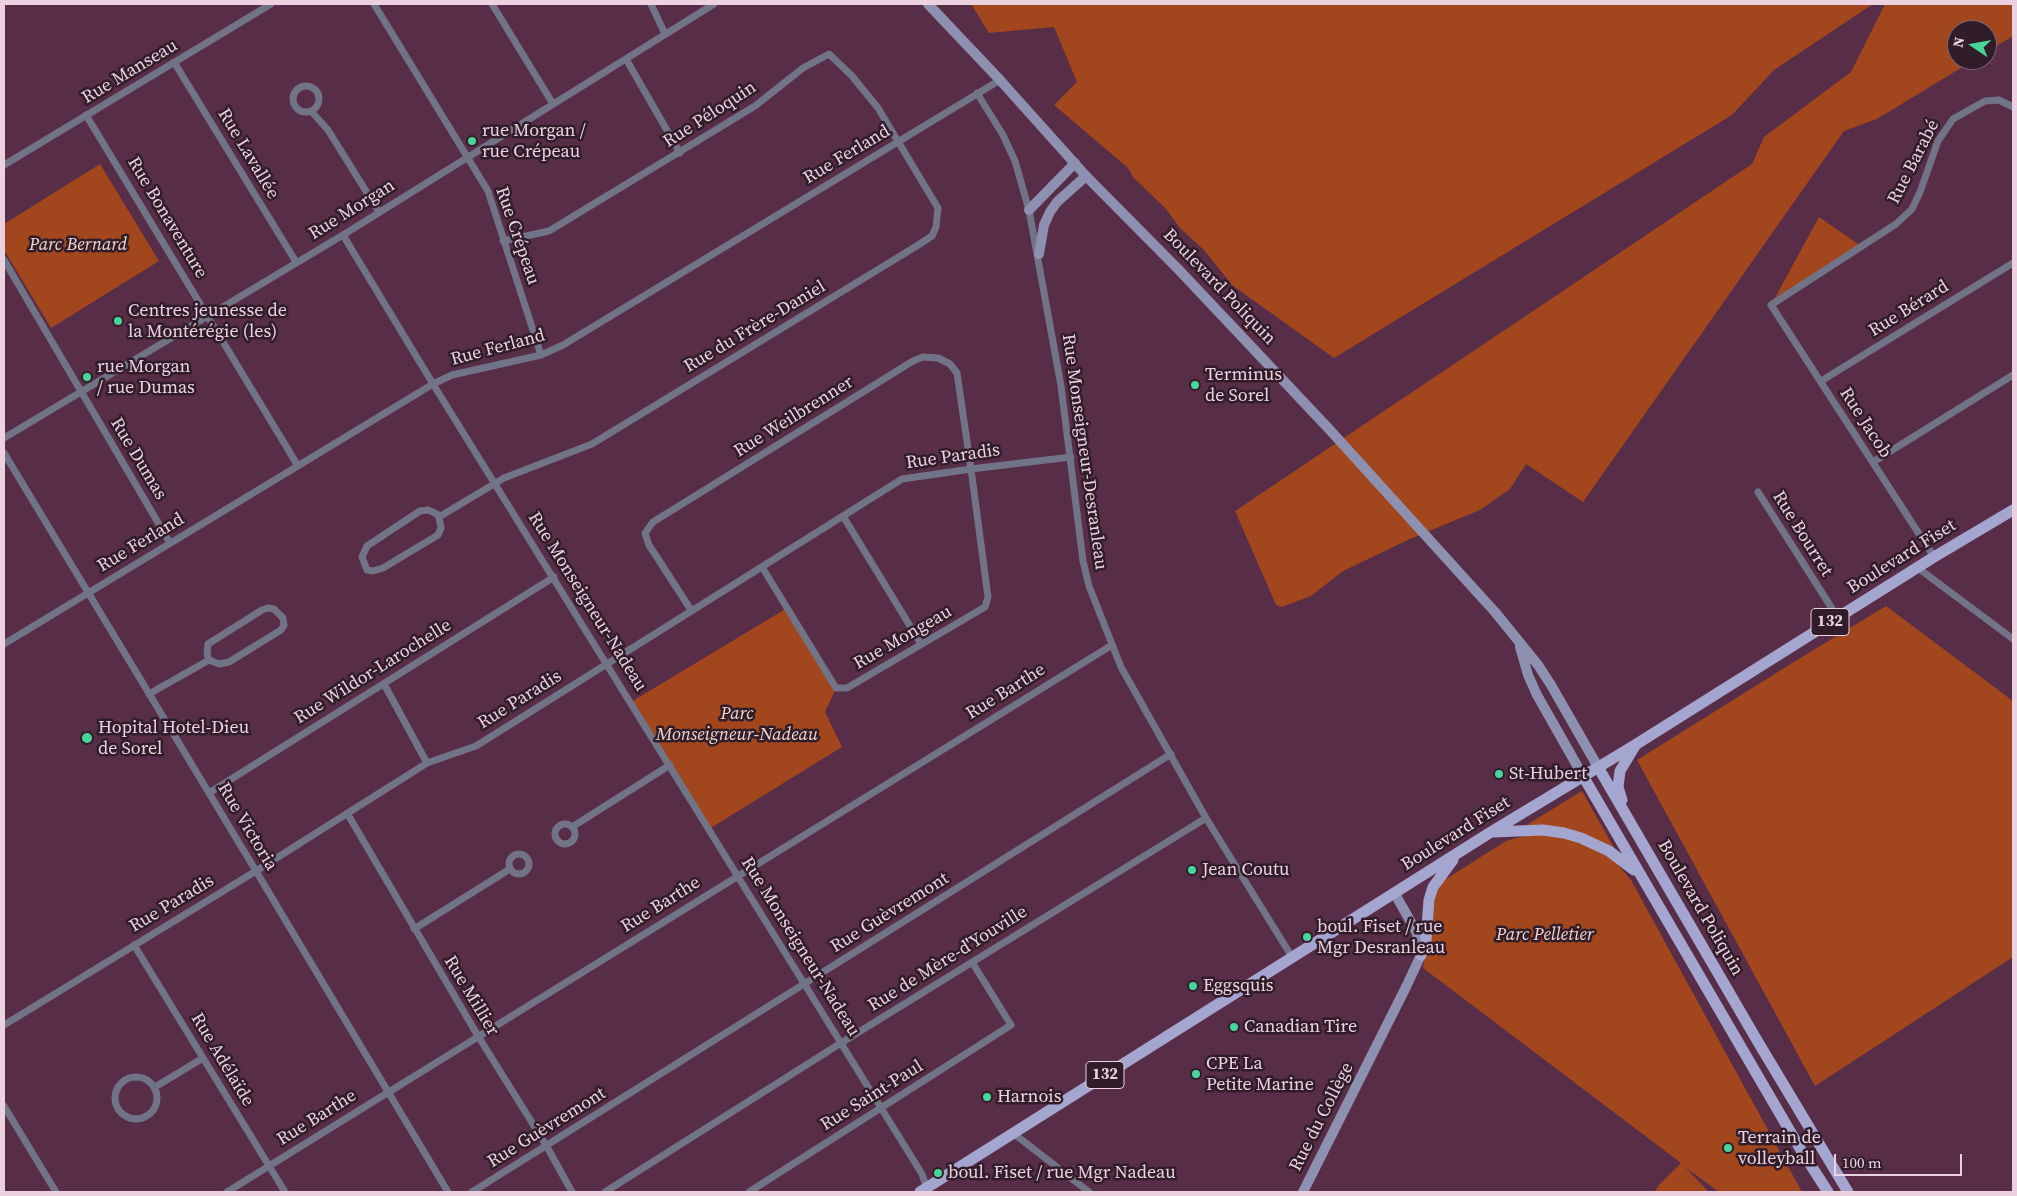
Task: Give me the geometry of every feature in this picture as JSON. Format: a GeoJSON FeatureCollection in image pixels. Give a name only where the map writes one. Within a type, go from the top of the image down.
{"type":"FeatureCollection","features":[{"type":"Feature","properties":{"kind":"main road","name":"Boulevard Fiset"},"geometry":{"type":"LineString","coordinates":[[925,1191],[1013,1133],[1491,832],[1635,745],[1934,557],[2013,510]]}},
{"type":"Feature","properties":{"kind":"main road"},"geometry":{"type":"LineString","coordinates":[[1631,825],[1618,787],[1620,770],[1635,745]]}},
{"type":"Feature","properties":{"kind":"main road","name":"Boulevard Poliquin"},"geometry":{"type":"LineString","coordinates":[[1598,767],[1758,1042],[1848,1192]]}},
{"type":"Feature","properties":{"kind":"main road","name":"Boulevard Poliquin"},"geometry":{"type":"LineString","coordinates":[[1583,776],[1801,1150],[1828,1192]]}},
{"type":"Feature","properties":{"kind":"main road"},"geometry":{"type":"LineString","coordinates":[[1491,832],[1543,830],[1564,833],[1581,838],[1609,851],[1639,873]]}},
{"type":"Feature","properties":{"kind":"main road"},"geometry":{"type":"LineString","coordinates":[[1421,955],[1426,940],[1429,900],[1433,887],[1458,854]]}},
{"type":"Feature","properties":{"kind":"street","name":"Rue Manseau"},"geometry":{"type":"LineString","coordinates":[[4,165],[271,4]]}},
{"type":"Feature","properties":{"kind":"street","name":"Rue Crépeau"},"geometry":{"type":"LineString","coordinates":[[374,4],[488,191],[541,355]]}},
{"type":"Feature","properties":{"kind":"street"},"geometry":{"type":"LineString","coordinates":[[492,4],[553,104]]}},
{"type":"Feature","properties":{"kind":"street"},"geometry":{"type":"LineString","coordinates":[[651,4],[666,34]]}},
{"type":"Feature","properties":{"kind":"street","name":"Rue Morgan"},"geometry":{"type":"LineString","coordinates":[[4,438],[379,212],[714,4]]}},
{"type":"Feature","properties":{"kind":"street","name":"Boulevard Poliquin"},"geometry":{"type":"LineString","coordinates":[[928,4],[1000,80],[1086,176],[1179,270],[1329,429],[1495,612],[1551,685],[1598,767]]}},
{"type":"Feature","properties":{"kind":"street","name":"Rue Péloquin"},"geometry":{"type":"LineString","coordinates":[[503,241],[549,231],[755,106],[812,62],[829,54],[852,76],[872,100],[899,141]]}},
{"type":"Feature","properties":{"kind":"street"},"geometry":{"type":"LineString","coordinates":[[626,59],[680,153]]}},
{"type":"Feature","properties":{"kind":"street","name":"Rue Lavallée"},"geometry":{"type":"LineString","coordinates":[[174,62],[296,262]]}},
{"type":"Feature","properties":{"kind":"street","name":"Rue Ferland"},"geometry":{"type":"LineString","coordinates":[[4,644],[433,384],[452,375],[541,355],[563,345],[1000,80]]}},
{"type":"Feature","properties":{"kind":"street","name":"Rue Monseigneur-Desranleau"},"geometry":{"type":"LineString","coordinates":[[977,93],[1003,135],[1015,162],[1030,210],[1062,386],[1083,562],[1089,586],[1121,667],[1206,818],[1292,957]]}},
{"type":"Feature","properties":{"kind":"street","name":"Rue Barabé"},"geometry":{"type":"LineString","coordinates":[[1772,305],[1896,224],[1912,209],[1938,141],[1953,119],[1985,101],[1999,100],[2013,107]]}},
{"type":"Feature","properties":{"kind":"street"},"geometry":{"type":"LineString","coordinates":[[311,110],[328,130],[379,212]]}},
{"type":"Feature","properties":{"kind":"street","name":"Rue Bonaventure"},"geometry":{"type":"LineString","coordinates":[[86,115],[298,466]]}},
{"type":"Feature","properties":{"kind":"street","name":"Rue du Frère-Daniel"},"geometry":{"type":"LineString","coordinates":[[439,517],[496,483],[548,460],[592,444],[932,236],[936,227],[938,208],[899,141]]}},
{"type":"Feature","properties":{"kind":"street"},"geometry":{"type":"LineString","coordinates":[[1030,210],[1075,163]]}},
{"type":"Feature","properties":{"kind":"street"},"geometry":{"type":"LineString","coordinates":[[1039,254],[1044,225],[1057,202],[1086,176]]}},
{"type":"Feature","properties":{"kind":"street"},"geometry":{"type":"LineString","coordinates":[[1030,210],[1057,202]]}},
{"type":"Feature","properties":{"kind":"street","name":"Rue Monseigneur-Nadeau"},"geometry":{"type":"LineString","coordinates":[[343,234],[433,384],[882,1108],[922,1174],[925,1191]]}},
{"type":"Feature","properties":{"kind":"street","name":"Rue Dumas"},"geometry":{"type":"LineString","coordinates":[[4,260],[170,543]]}},
{"type":"Feature","properties":{"kind":"street","name":"Rue Bérard"},"geometry":{"type":"LineString","coordinates":[[1821,381],[2013,263]]}},
{"type":"Feature","properties":{"kind":"street","name":"Rue Jacob"},"geometry":{"type":"LineString","coordinates":[[1772,305],[1934,557]]}},
{"type":"Feature","properties":{"kind":"street","name":"Rue Weilbrenner"},"geometry":{"type":"LineString","coordinates":[[691,610],[649,545],[645,533],[653,522],[913,361],[923,357],[938,358],[950,364],[957,372],[971,468]]}},
{"type":"Feature","properties":{"kind":"street"},"geometry":{"type":"LineString","coordinates":[[1873,462],[2013,375]]}},
{"type":"Feature","properties":{"kind":"street","name":"Rue Victoria"},"geometry":{"type":"LineString","coordinates":[[4,453],[448,1192]]}},
{"type":"Feature","properties":{"kind":"street","name":"Rue Paradis"},"geometry":{"type":"LineString","coordinates":[[4,1025],[427,763],[476,746],[902,479],[971,468],[1071,457]]}},
{"type":"Feature","properties":{"kind":"street","name":"Rue Mongeau"},"geometry":{"type":"LineString","coordinates":[[762,566],[836,688],[847,688],[985,607],[988,596],[971,468]]}},
{"type":"Feature","properties":{"kind":"street","name":"Rue Bourret"},"geometry":{"type":"LineString","coordinates":[[1758,492],[1838,618]]}},
{"type":"Feature","properties":{"kind":"street"},"geometry":{"type":"LineString","coordinates":[[420,511],[431,511],[439,517],[442,528],[438,535],[383,568],[373,571],[367,570],[363,564],[362,557],[367,546],[420,511]]}},
{"type":"Feature","properties":{"kind":"street"},"geometry":{"type":"LineString","coordinates":[[843,516],[921,644]]}},
{"type":"Feature","properties":{"kind":"street"},"geometry":{"type":"LineString","coordinates":[[1918,568],[2013,640]]}},
{"type":"Feature","properties":{"kind":"street","name":"Rue Wildor-Larochelle"},"geometry":{"type":"LineString","coordinates":[[209,793],[554,577]]}},
{"type":"Feature","properties":{"kind":"street"},"geometry":{"type":"LineString","coordinates":[[274,609],[283,618],[284,625],[281,630],[233,660],[219,664],[209,660],[207,654],[208,644],[262,610],[274,609]]}},
{"type":"Feature","properties":{"kind":"street","name":"Boulevard Poliquin"},"geometry":{"type":"LineString","coordinates":[[1519,644],[1528,675],[1536,692],[1583,776]]}},
{"type":"Feature","properties":{"kind":"street","name":"Rue Barthe"},"geometry":{"type":"LineString","coordinates":[[227,1192],[1112,645]]}},
{"type":"Feature","properties":{"kind":"street"},"geometry":{"type":"LineString","coordinates":[[150,694],[209,660]]}},
{"type":"Feature","properties":{"kind":"street"},"geometry":{"type":"LineString","coordinates":[[384,684],[427,763]]}},
{"type":"Feature","properties":{"kind":"street","name":"Rue Guèvremont"},"geometry":{"type":"LineString","coordinates":[[472,1192],[1171,754]]}},
{"type":"Feature","properties":{"kind":"street"},"geometry":{"type":"LineString","coordinates":[[572,827],[670,765]]}},
{"type":"Feature","properties":{"kind":"street","name":"Rue Millier"},"geometry":{"type":"LineString","coordinates":[[347,813],[478,1036],[546,1145],[572,1192]]}},
{"type":"Feature","properties":{"kind":"street","name":"Rue de Mère-d'Youville"},"geometry":{"type":"LineString","coordinates":[[605,1192],[841,1043],[1206,818]]}},
{"type":"Feature","properties":{"kind":"street"},"geometry":{"type":"LineString","coordinates":[[414,929],[510,869]]}},
{"type":"Feature","properties":{"kind":"street"},"geometry":{"type":"LineString","coordinates":[[1395,894],[1417,933],[1421,955]]}},
{"type":"Feature","properties":{"kind":"street","name":"Rue Adélaïde"},"geometry":{"type":"LineString","coordinates":[[134,944],[285,1192]]}},
{"type":"Feature","properties":{"kind":"street","name":"Rue du Collège"},"geometry":{"type":"LineString","coordinates":[[1302,1192],[1421,955]]}},
{"type":"Feature","properties":{"kind":"street","name":"Rue Saint-Paul"},"geometry":{"type":"LineString","coordinates":[[749,1192],[1011,1025],[972,962]]}},
{"type":"Feature","properties":{"kind":"street"},"geometry":{"type":"LineString","coordinates":[[155,1087],[203,1058]]}},
{"type":"Feature","properties":{"kind":"street"},"geometry":{"type":"LineString","coordinates":[[138,1076],[151,1082],[155,1087],[158,1101],[151,1114],[138,1119],[131,1118],[119,1111],[115,1097],[119,1084],[124,1079],[138,1076]]}},
{"type":"Feature","properties":{"kind":"street"},"geometry":{"type":"LineString","coordinates":[[4,1106],[56,1192]]}},
{"type":"Feature","properties":{"kind":"street"},"geometry":{"type":"LineString","coordinates":[[1013,1133],[1089,1192]]}},
{"type":"Feature","properties":{"kind":"green space"},"geometry":{"type":"Polygon","coordinates":[[[971,4],[1873,4],[1774,70],[1732,115],[1334,358],[1232,285],[1204,250],[1180,228],[1166,209],[1133,177],[1128,168],[1054,105],[1077,82],[1054,27],[989,33],[971,4]]]}},
{"type":"Feature","properties":{"kind":"green space"},"geometry":{"type":"Polygon","coordinates":[[[1885,4],[2013,4],[2013,36],[1997,46],[1997,20],[1947,20],[1947,70],[1958,70],[1877,119],[1844,131],[1583,502],[1526,464],[1510,489],[1480,510],[1410,539],[1343,571],[1311,596],[1282,607],[1276,605],[1235,511],[1752,164],[1764,137],[1851,72],[1885,4]]]}},
{"type":"Feature","properties":{"kind":"green space","name":"Parc Bernard"},"geometry":{"type":"Polygon","coordinates":[[[100,164],[159,261],[51,328],[4,250],[4,224],[100,164]]]}},
{"type":"Feature","properties":{"kind":"green space"},"geometry":{"type":"Polygon","coordinates":[[[1819,217],[1861,246],[1771,305],[1819,217]]]}},
{"type":"Feature","properties":{"kind":"green space"},"geometry":{"type":"Polygon","coordinates":[[[1886,606],[2013,701],[2013,957],[1815,1086],[1637,760],[1886,606]]]}},
{"type":"Feature","properties":{"kind":"green space","name":"Parc Monseigneur-Nadeau"},"geometry":{"type":"Polygon","coordinates":[[[787,608],[836,688],[825,712],[842,747],[709,829],[631,702],[787,608]]]}},
{"type":"Feature","properties":{"kind":"green space"},"geometry":{"type":"Polygon","coordinates":[[[1582,791],[1617,853],[1572,830],[1520,829],[1582,791]]]}},
{"type":"Feature","properties":{"kind":"green space","name":"Parc Pelletier"},"geometry":{"type":"Polygon","coordinates":[[[1535,833],[1565,835],[1613,859],[1631,880],[1802,1192],[1719,1192],[1685,1167],[1709,1192],[1654,1192],[1681,1163],[1423,968],[1438,884],[1506,841],[1535,833]]]}},
{"type":"Feature","properties":{"kind":"place","name":"rue Morgan / rue Crépeau"},"geometry":{"type":"Point","coordinates":[472,141]}},
{"type":"Feature","properties":{"kind":"place","name":"Centres jeunesse de la Montérégie (les)"},"geometry":{"type":"Point","coordinates":[118,321]}},
{"type":"Feature","properties":{"kind":"place","name":"rue Morgan / rue Dumas"},"geometry":{"type":"Point","coordinates":[87,377]}},
{"type":"Feature","properties":{"kind":"place","name":"Terminus de Sorel"},"geometry":{"type":"Point","coordinates":[1195,385]}},
{"type":"Feature","properties":{"kind":"place","name":"Hopital Hotel-Dieu de Sorel"},"geometry":{"type":"Point","coordinates":[87,738]}},
{"type":"Feature","properties":{"kind":"place","name":"St-Hubert"},"geometry":{"type":"Point","coordinates":[1499,774]}},
{"type":"Feature","properties":{"kind":"place","name":"Jean Coutu"},"geometry":{"type":"Point","coordinates":[1192,870]}},
{"type":"Feature","properties":{"kind":"place","name":"boul. Fiset / rue Mgr Desranleau"},"geometry":{"type":"Point","coordinates":[1307,937]}},
{"type":"Feature","properties":{"kind":"place","name":"Eggsquis"},"geometry":{"type":"Point","coordinates":[1193,986]}},
{"type":"Feature","properties":{"kind":"place","name":"Canadian Tire"},"geometry":{"type":"Point","coordinates":[1234,1027]}},
{"type":"Feature","properties":{"kind":"place","name":"CPE La Petite Marine"},"geometry":{"type":"Point","coordinates":[1196,1074]}},
{"type":"Feature","properties":{"kind":"place","name":"Harnois"},"geometry":{"type":"Point","coordinates":[987,1097]}},
{"type":"Feature","properties":{"kind":"place","name":"Terrain de volleyball"},"geometry":{"type":"Point","coordinates":[1728,1148]}},
{"type":"Feature","properties":{"kind":"place","name":"boul. Fiset / rue Mgr Nadeau"},"geometry":{"type":"Point","coordinates":[938,1173]}}]}
